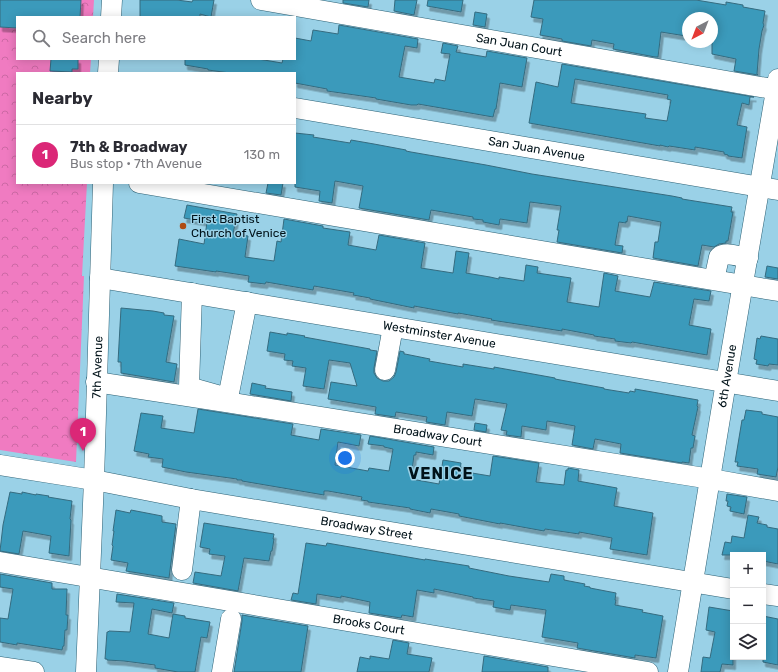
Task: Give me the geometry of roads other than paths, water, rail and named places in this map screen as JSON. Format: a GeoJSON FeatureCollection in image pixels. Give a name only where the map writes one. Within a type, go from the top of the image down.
{"type":"FeatureCollection","features":[{"type":"Feature","properties":{"kind":"street"},"geometry":{"type":"LineString","coordinates":[[111,16],[112,0]]}},
{"type":"Feature","properties":{"kind":"street","name":"San Juan Court"},"geometry":{"type":"LineString","coordinates":[[261,0],[777,86]]}},
{"type":"Feature","properties":{"kind":"street"},"geometry":{"type":"LineString","coordinates":[[108,72],[109,60]]}},
{"type":"Feature","properties":{"kind":"street","name":"6th Avenue"},"geometry":{"type":"LineString","coordinates":[[678,672],[748,258],[769,189],[777,86]]}},
{"type":"Feature","properties":{"kind":"street","name":"San Juan Avenue"},"geometry":{"type":"LineString","coordinates":[[296,108],[769,189]]}},
{"type":"Feature","properties":{"kind":"street","name":"7th Avenue"},"geometry":{"type":"LineString","coordinates":[[86,672],[94,480],[103,184]]}},
{"type":"Feature","properties":{"kind":"street"},"geometry":{"type":"LineString","coordinates":[[145,184],[778,291]]}},
{"type":"Feature","properties":{"kind":"street"},"geometry":{"type":"LineString","coordinates":[[716,271],[719,257],[722,254],[748,258]]}},
{"type":"Feature","properties":{"kind":"street","name":"Westminster Avenue"},"geometry":{"type":"LineString","coordinates":[[100,278],[778,391]]}},
{"type":"Feature","properties":{"kind":"street"},"geometry":{"type":"LineString","coordinates":[[192,293],[189,388],[228,398],[247,302]]}},
{"type":"Feature","properties":{"kind":"street"},"geometry":{"type":"LineString","coordinates":[[385,370],[393,327]]}},
{"type":"Feature","properties":{"kind":"street","name":"Broadway Court"},"geometry":{"type":"LineString","coordinates":[[96,382],[711,479],[778,491]]}},
{"type":"Feature","properties":{"kind":"street","name":"Broadway Street"},"geometry":{"type":"LineString","coordinates":[[0,465],[94,480],[191,499],[730,588]]}},
{"type":"Feature","properties":{"kind":"street"},"geometry":{"type":"LineString","coordinates":[[182,570],[191,499]]}},
{"type":"Feature","properties":{"kind":"street","name":"Brooks Court"},"geometry":{"type":"LineString","coordinates":[[0,562],[648,672]]}},
{"type":"Feature","properties":{"kind":"street"},"geometry":{"type":"LineString","coordinates":[[766,594],[778,596]]}},
{"type":"Feature","properties":{"kind":"street"},"geometry":{"type":"LineString","coordinates":[[222,672],[231,619]]}},
{"type":"Feature","properties":{"kind":"street"},"geometry":{"type":"LineString","coordinates":[[0,667],[34,672]]}},
{"type":"Feature","properties":{"kind":"place","name":"First Baptist Church of Venice"},"geometry":{"type":"Point","coordinates":[183,226]}},
{"type":"Feature","properties":{"kind":"place","name":"7th & Broadway"},"geometry":{"type":"Point","coordinates":[83,451]}},
{"type":"Feature","properties":{"kind":"district","name":"VENICE"},"geometry":{"type":"Point","coordinates":[441,473]}}]}
